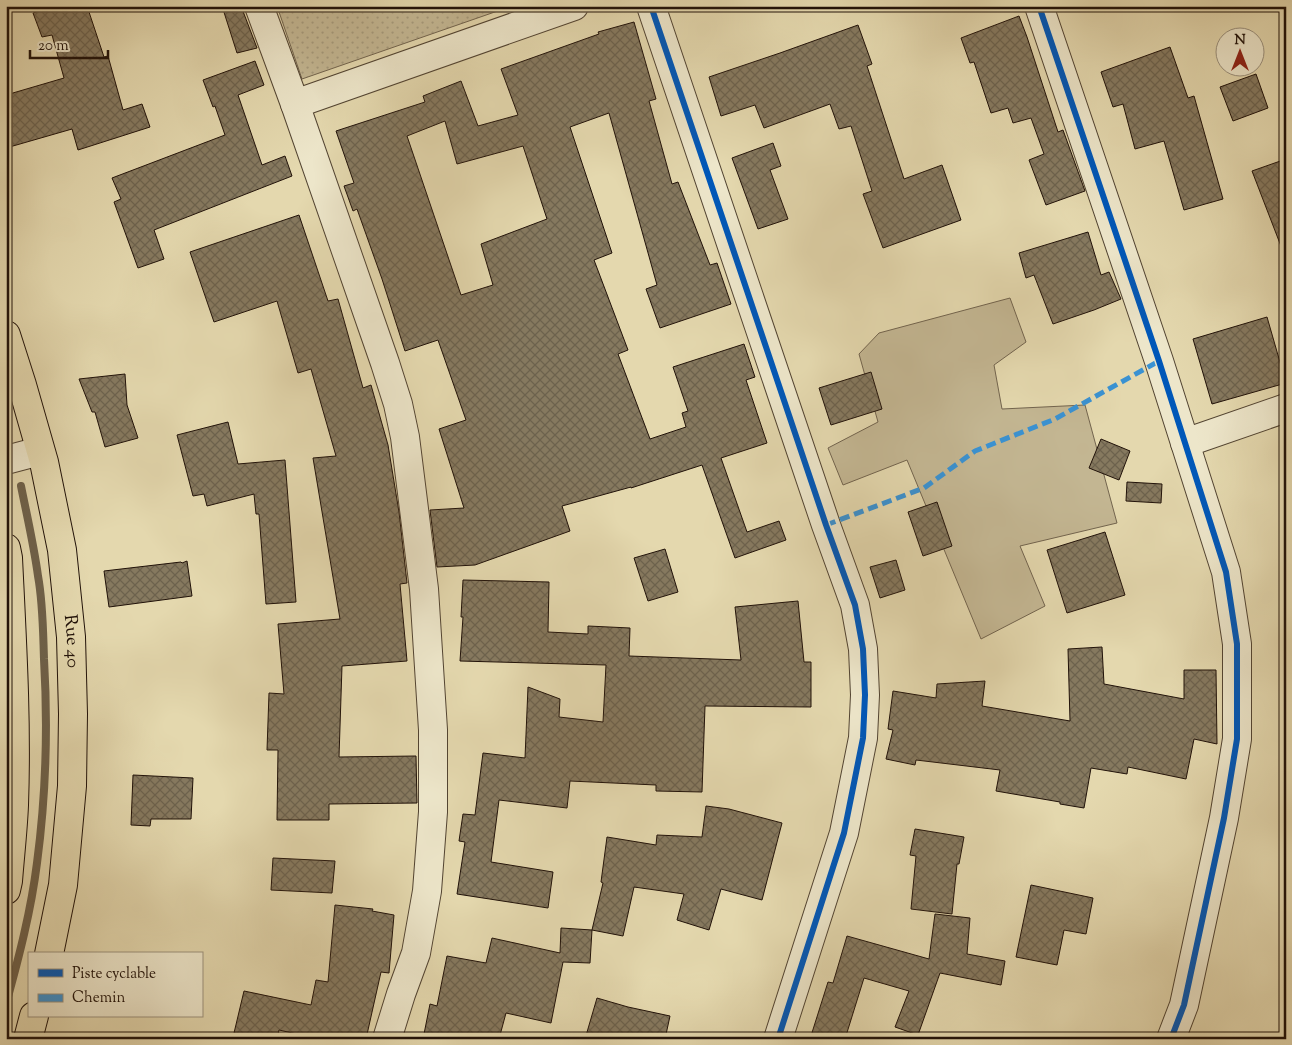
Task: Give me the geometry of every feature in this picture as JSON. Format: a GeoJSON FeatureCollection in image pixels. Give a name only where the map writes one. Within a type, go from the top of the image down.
{"type":"FeatureCollection","features":[{"type":"Feature","properties":{"kind":"main road","name":"Rue 40"},"geometry":{"type":"LineString","coordinates":[[6,335],[40,451],[62,550],[71,638],[72,786],[63,885],[49,952]]}},
{"type":"Feature","properties":{"kind":"main road"},"geometry":{"type":"LineString","coordinates":[[6,548],[14,675],[15,740],[14,807],[6,890]]}},
{"type":"Feature","properties":{"kind":"main road"},"geometry":{"type":"LineString","coordinates":[[28,1039],[33,1018]]}},
{"type":"Feature","properties":{"kind":"street"},"geometry":{"type":"LineString","coordinates":[[260,6],[398,404],[405,437],[424,588],[433,758],[433,812],[427,891],[416,953],[387,1039]]}},
{"type":"Feature","properties":{"kind":"street"},"geometry":{"type":"LineString","coordinates":[[295,104],[574,6]]}},
{"type":"Feature","properties":{"kind":"street"},"geometry":{"type":"LineString","coordinates":[[651,6],[823,516],[855,605],[863,649],[865,695],[863,738],[854,788],[844,833],[778,1039]]}},
{"type":"Feature","properties":{"kind":"street"},"geometry":{"type":"LineString","coordinates":[[1039,6],[1156,352],[1226,572],[1237,644],[1237,739],[1224,818],[1184,1005],[1171,1039]]}},
{"type":"Feature","properties":{"kind":"street"},"geometry":{"type":"LineString","coordinates":[[1185,443],[1286,408]]}},
{"type":"Feature","properties":{"kind":"street"},"geometry":{"type":"LineString","coordinates":[[6,460],[40,451]]}},
{"type":"Feature","properties":{"kind":"shaded area"},"geometry":{"type":"Polygon","coordinates":[[[277,6],[512,6],[302,79],[277,6]]]}},
{"type":"Feature","properties":{"kind":"shaded area"},"geometry":{"type":"Polygon","coordinates":[[[1010,298],[1026,342],[994,365],[1002,409],[1085,405],[1117,523],[1020,546],[1045,606],[981,639],[907,460],[843,485],[828,448],[878,422],[859,354],[879,333],[1010,298]]]}},
{"type":"Feature","properties":{"kind":"building"},"geometry":{"type":"Polygon","coordinates":[[[53,6],[87,6],[104,57],[108,56],[123,110],[142,104],[150,127],[78,150],[72,129],[6,148],[6,95],[64,78],[52,35],[42,37],[33,13],[53,6]]]}},
{"type":"Feature","properties":{"kind":"building"},"geometry":{"type":"Polygon","coordinates":[[[222,6],[241,6],[257,48],[237,53],[222,6]]]}},
{"type":"Feature","properties":{"kind":"building"},"geometry":{"type":"Polygon","coordinates":[[[1019,16],[1058,132],[1063,130],[1085,191],[1046,205],[1029,160],[1044,154],[1031,118],[1013,123],[1008,108],[991,113],[974,62],[970,63],[961,38],[1019,16]]]}},
{"type":"Feature","properties":{"kind":"building"},"geometry":{"type":"Polygon","coordinates":[[[634,22],[656,99],[649,101],[672,184],[678,182],[710,265],[717,263],[731,304],[660,328],[646,289],[657,285],[609,113],[570,127],[612,253],[594,260],[628,350],[618,354],[650,439],[686,427],[682,413],[688,411],[673,367],[744,344],[755,377],[746,380],[767,443],[721,458],[747,532],[779,521],[786,540],[735,558],[702,465],[631,488],[562,506],[570,531],[475,565],[437,567],[430,510],[464,508],[439,429],[466,420],[438,340],[405,351],[357,209],[353,211],[344,186],[354,183],[336,131],[425,102],[423,96],[461,81],[478,126],[518,115],[501,69],[599,34],[598,32],[634,22]],[[445,121],[407,136],[461,295],[493,285],[481,244],[547,219],[523,146],[457,164],[445,121]]]}},
{"type":"Feature","properties":{"kind":"building"},"geometry":{"type":"Polygon","coordinates":[[[858,25],[872,64],[867,66],[904,179],[942,165],[961,220],[883,248],[863,194],[872,191],[851,126],[839,129],[830,104],[764,128],[755,105],[721,116],[709,77],[858,25]]]}},
{"type":"Feature","properties":{"kind":"building"},"geometry":{"type":"Polygon","coordinates":[[[1170,47],[1188,98],[1194,96],[1223,199],[1184,210],[1164,141],[1135,149],[1123,104],[1113,107],[1101,72],[1170,47]]]}},
{"type":"Feature","properties":{"kind":"building"},"geometry":{"type":"Polygon","coordinates":[[[255,61],[264,85],[238,95],[262,165],[285,156],[292,176],[154,230],[164,259],[138,268],[114,202],[121,199],[112,178],[225,135],[203,80],[255,61]]]}},
{"type":"Feature","properties":{"kind":"building"},"geometry":{"type":"Polygon","coordinates":[[[1245,78],[1257,78],[1268,108],[1233,121],[1220,87],[1245,78]]]}},
{"type":"Feature","properties":{"kind":"building"},"geometry":{"type":"Polygon","coordinates":[[[773,143],[781,166],[770,170],[788,219],[758,229],[732,158],[773,143]]]}},
{"type":"Feature","properties":{"kind":"building"},"geometry":{"type":"Polygon","coordinates":[[[1286,159],[1286,253],[1284,254],[1252,171],[1286,159]]]}},
{"type":"Feature","properties":{"kind":"building"},"geometry":{"type":"Polygon","coordinates":[[[299,215],[328,301],[338,299],[363,388],[371,385],[388,445],[399,512],[407,583],[400,584],[407,661],[342,666],[339,757],[416,756],[417,803],[329,804],[329,820],[277,820],[278,750],[267,750],[269,693],[284,694],[278,624],[340,619],[313,458],[336,456],[311,369],[298,373],[277,301],[214,322],[190,252],[299,215]]]}},
{"type":"Feature","properties":{"kind":"building"},"geometry":{"type":"Polygon","coordinates":[[[1088,232],[1101,275],[1109,272],[1121,299],[1053,324],[1034,275],[1026,278],[1019,253],[1088,232]]]}},
{"type":"Feature","properties":{"kind":"building"},"geometry":{"type":"Polygon","coordinates":[[[1267,317],[1286,383],[1212,404],[1193,339],[1267,317]]]}},
{"type":"Feature","properties":{"kind":"building"},"geometry":{"type":"Polygon","coordinates":[[[871,372],[882,409],[831,425],[819,388],[871,372]]]}},
{"type":"Feature","properties":{"kind":"building"},"geometry":{"type":"Polygon","coordinates":[[[125,374],[127,405],[138,438],[105,447],[95,412],[92,412],[79,379],[125,374]]]}},
{"type":"Feature","properties":{"kind":"building"},"geometry":{"type":"Polygon","coordinates":[[[228,422],[238,464],[285,460],[296,602],[266,604],[259,514],[256,514],[254,494],[207,506],[204,494],[193,496],[177,435],[228,422]]]}},
{"type":"Feature","properties":{"kind":"building"},"geometry":{"type":"Polygon","coordinates":[[[1101,439],[1130,451],[1119,480],[1089,468],[1101,439]]]}},
{"type":"Feature","properties":{"kind":"building"},"geometry":{"type":"Polygon","coordinates":[[[1127,482],[1162,484],[1161,503],[1126,501],[1127,482]]]}},
{"type":"Feature","properties":{"kind":"building"},"geometry":{"type":"Polygon","coordinates":[[[937,502],[952,546],[923,556],[908,512],[937,502]]]}},
{"type":"Feature","properties":{"kind":"building"},"geometry":{"type":"Polygon","coordinates":[[[1105,532],[1125,595],[1067,613],[1047,550],[1105,532]]]}},
{"type":"Feature","properties":{"kind":"building"},"geometry":{"type":"Polygon","coordinates":[[[665,549],[678,592],[648,601],[634,558],[665,549]]]}},
{"type":"Feature","properties":{"kind":"building"},"geometry":{"type":"Polygon","coordinates":[[[896,560],[905,590],[880,598],[870,567],[896,560]]]}},
{"type":"Feature","properties":{"kind":"building"},"geometry":{"type":"Polygon","coordinates":[[[187,561],[192,596],[109,607],[104,571],[187,561]]]}},
{"type":"Feature","properties":{"kind":"building"},"geometry":{"type":"Polygon","coordinates":[[[463,580],[549,582],[548,632],[588,634],[588,626],[630,628],[629,656],[741,660],[735,607],[798,601],[804,662],[811,662],[811,707],[705,706],[702,792],[656,791],[656,785],[570,781],[567,808],[499,800],[491,862],[553,872],[548,908],[457,894],[465,842],[459,841],[463,814],[475,815],[483,753],[525,758],[528,687],[560,699],[559,717],[603,722],[606,665],[460,661],[463,580]]]}},
{"type":"Feature","properties":{"kind":"building"},"geometry":{"type":"Polygon","coordinates":[[[1102,647],[1104,684],[1184,699],[1184,670],[1216,670],[1217,744],[1194,739],[1186,779],[1128,767],[1127,774],[1091,768],[1084,808],[996,791],[1000,770],[916,760],[915,765],[886,759],[893,730],[888,729],[893,691],[936,698],[937,684],[985,681],[982,706],[1070,721],[1068,649],[1102,647]]]}},
{"type":"Feature","properties":{"kind":"building"},"geometry":{"type":"Polygon","coordinates":[[[133,775],[193,778],[191,819],[151,819],[150,826],[131,825],[133,775]]]}},
{"type":"Feature","properties":{"kind":"building"},"geometry":{"type":"Polygon","coordinates":[[[706,806],[729,809],[782,823],[762,900],[721,889],[709,930],[677,920],[684,894],[634,887],[623,936],[592,930],[603,883],[601,882],[607,837],[656,845],[657,835],[702,837],[706,806]]]}},
{"type":"Feature","properties":{"kind":"building"},"geometry":{"type":"Polygon","coordinates":[[[915,829],[964,837],[959,864],[957,864],[952,914],[911,909],[916,856],[910,855],[915,829]]]}},
{"type":"Feature","properties":{"kind":"building"},"geometry":{"type":"Polygon","coordinates":[[[273,858],[335,861],[332,893],[271,890],[273,858]]]}},
{"type":"Feature","properties":{"kind":"building"},"geometry":{"type":"Polygon","coordinates":[[[1031,885],[1093,898],[1086,934],[1064,930],[1057,965],[1016,957],[1031,885]]]}},
{"type":"Feature","properties":{"kind":"building"},"geometry":{"type":"Polygon","coordinates":[[[335,905],[373,909],[372,911],[394,915],[389,973],[381,972],[366,1039],[319,1039],[279,1030],[277,1039],[261,1039],[234,1033],[244,991],[311,1005],[316,980],[328,982],[335,905]]]}},
{"type":"Feature","properties":{"kind":"building"},"geometry":{"type":"Polygon","coordinates":[[[935,914],[970,918],[967,954],[1005,961],[1001,985],[940,973],[918,1035],[895,1027],[909,991],[864,978],[845,1039],[810,1039],[828,982],[833,983],[847,936],[929,959],[935,914]]]}},
{"type":"Feature","properties":{"kind":"building"},"geometry":{"type":"Polygon","coordinates":[[[561,928],[592,930],[590,963],[563,962],[551,1023],[506,1013],[499,1039],[423,1039],[430,1004],[437,1006],[447,956],[486,963],[492,938],[560,953],[561,928]]]}},
{"type":"Feature","properties":{"kind":"building"},"geometry":{"type":"Polygon","coordinates":[[[597,998],[670,1016],[665,1039],[585,1039],[597,998]]]}},
{"type":"Feature","properties":{"kind":"waterway"},"geometry":{"type":"LineString","coordinates":[[6,1004],[24,934],[34,881],[40,837],[45,761],[46,710],[42,607],[40,586],[21,486]]}},
{"type":"Feature","properties":{"kind":"marked path"},"geometry":{"type":"LineString","coordinates":[[826,525],[924,488],[975,451],[1055,419],[1159,361]]}},
{"type":"Feature","properties":{"kind":"cycle path"},"geometry":{"type":"LineString","coordinates":[[651,6],[826,525],[855,605],[863,649],[865,695],[863,738],[844,833],[778,1039]]}},
{"type":"Feature","properties":{"kind":"cycle path"},"geometry":{"type":"LineString","coordinates":[[1039,6],[1159,361],[1226,572],[1237,644],[1237,739],[1224,818],[1184,1005],[1171,1039]]}}]}
